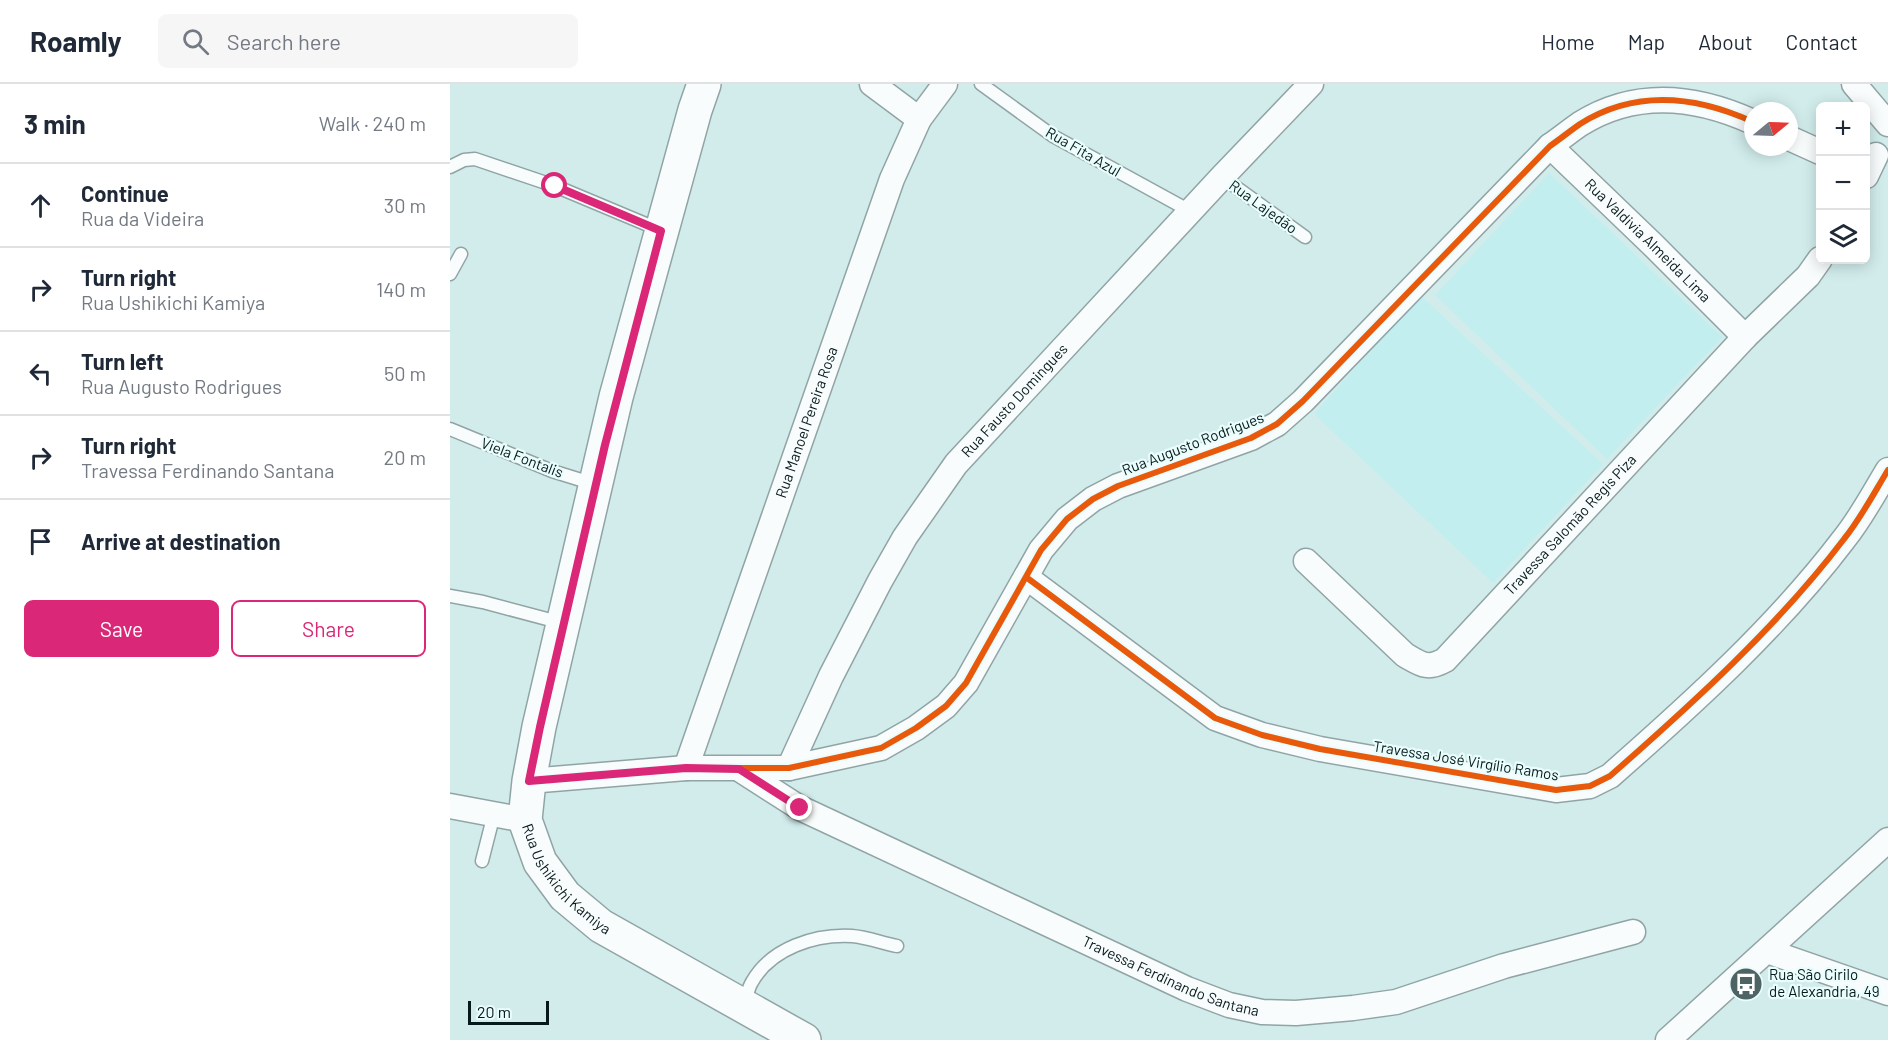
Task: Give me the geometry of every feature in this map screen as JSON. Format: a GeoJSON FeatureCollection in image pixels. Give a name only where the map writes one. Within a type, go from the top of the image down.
{"type":"FeatureCollection","features":[{"type":"Feature","properties":{"kind":"main road","name":"Rua Ushikichi Kamiya"},"geometry":{"type":"LineString","coordinates":[[705,84],[695,110],[616,397],[529,781],[510,818],[565,896],[601,926],[804,1040]]}},
{"type":"Feature","properties":{"kind":"street"},"geometry":{"type":"LineString","coordinates":[[872,84],[919,119]]}},
{"type":"Feature","properties":{"kind":"street","name":"Rua Manoel Pereira Rosa"},"geometry":{"type":"LineString","coordinates":[[686,768],[873,229],[919,119],[945,84]]}},
{"type":"Feature","properties":{"kind":"street","name":"Rua Fausto Domingues"},"geometry":{"type":"LineString","coordinates":[[789,768],[831,676],[880,581],[905,537],[956,464],[1221,177],[1311,84]]}},
{"type":"Feature","properties":{"kind":"street"},"geometry":{"type":"LineString","coordinates":[[1854,84],[1888,124]]}},
{"type":"Feature","properties":{"kind":"street","name":"Rua Augusto Rodrigues"},"geometry":{"type":"LineString","coordinates":[[529,781],[686,768],[789,768],[881,748],[916,728],[946,706],[966,683],[1041,550],[1067,519],[1093,499],[1118,486],[1251,438],[1277,424],[1303,402],[1550,146],[1581,123],[1612,109],[1653,99],[1691,101],[1725,109],[1744,118]]}},
{"type":"Feature","properties":{"kind":"street"},"geometry":{"type":"LineString","coordinates":[[1798,142],[1816,150]]}},
{"type":"Feature","properties":{"kind":"street","name":"Rua Valdivia Almeida Lima"},"geometry":{"type":"LineString","coordinates":[[1550,146],[1745,337]]}},
{"type":"Feature","properties":{"kind":"street","name":"Travessa Salomão Regis Piza"},"geometry":{"type":"LineString","coordinates":[[1306,561],[1405,655],[1423,665],[1434,666],[1445,660],[1745,337],[1808,276],[1817,264]]}},
{"type":"Feature","properties":{"kind":"street","name":"Travessa José Virgílio Ramos"},"geometry":{"type":"LineString","coordinates":[[1026,577],[1215,718],[1263,735],[1320,749],[1556,790],[1590,786],[1610,776],[1759,636],[1804,589],[1846,538],[1888,470]]}},
{"type":"Feature","properties":{"kind":"street","name":"Travessa Ferdinando Santana"},"geometry":{"type":"LineString","coordinates":[[739,769],[800,808],[1176,984],[1229,1005],[1262,1012],[1307,1012],[1396,1002],[1504,966],[1633,932]]}},
{"type":"Feature","properties":{"kind":"street"},"geometry":{"type":"LineString","coordinates":[[450,806],[510,818]]}},
{"type":"Feature","properties":{"kind":"street"},"geometry":{"type":"LineString","coordinates":[[1668,1040],[1767,951],[1879,860],[1888,840]]}},
{"type":"Feature","properties":{"kind":"street"},"geometry":{"type":"LineString","coordinates":[[1767,951],[1888,993]]}},
{"type":"Feature","properties":{"kind":"lane","name":"Rua Fita Azul"},"geometry":{"type":"LineString","coordinates":[[981,84],[1053,136],[1190,211]]}},
{"type":"Feature","properties":{"kind":"lane"},"geometry":{"type":"LineString","coordinates":[[450,167],[464,160],[475,159],[555,186],[661,231]]}},
{"type":"Feature","properties":{"kind":"lane","name":"Rua Lajedão"},"geometry":{"type":"LineString","coordinates":[[1221,177],[1305,237]]}},
{"type":"Feature","properties":{"kind":"lane"},"geometry":{"type":"LineString","coordinates":[[450,274],[461,254]]}},
{"type":"Feature","properties":{"kind":"lane","name":"Viela Fontalis"},"geometry":{"type":"LineString","coordinates":[[450,429],[552,471],[596,484]]}},
{"type":"Feature","properties":{"kind":"lane"},"geometry":{"type":"LineString","coordinates":[[450,596],[492,604],[564,624]]}},
{"type":"Feature","properties":{"kind":"lane"},"geometry":{"type":"LineString","coordinates":[[482,861],[510,818]]}},
{"type":"Feature","properties":{"kind":"lane"},"geometry":{"type":"LineString","coordinates":[[744,1006],[752,982],[767,962],[790,947],[819,938],[852,936],[897,946]]}},
{"type":"Feature","properties":{"kind":"shaded area"},"geometry":{"type":"Polygon","coordinates":[[[1549,173],[1722,337],[1607,459],[1435,295],[1549,173]]]}},
{"type":"Feature","properties":{"kind":"shaded area"},"geometry":{"type":"Polygon","coordinates":[[[1420,295],[1603,464],[1493,583],[1314,414],[1420,295]]]}},
{"type":"Feature","properties":{"kind":"cycle path"},"geometry":{"type":"LineString","coordinates":[[529,781],[686,768],[789,768],[881,748],[916,728],[946,706],[966,683],[1041,550],[1067,519],[1093,499],[1118,486],[1251,438],[1277,424],[1303,401],[1550,146],[1580,124],[1623,105],[1666,100],[1710,106],[1744,118]]}},
{"type":"Feature","properties":{"kind":"cycle path"},"geometry":{"type":"LineString","coordinates":[[1026,577],[1215,718],[1262,735],[1320,749],[1556,790],[1590,786],[1610,776],[1641,749],[1763,633],[1791,603],[1850,531],[1888,470]]}},
{"type":"Feature","properties":{"kind":"place","name":"Rua São Cirilo de Alexandria, 49"},"geometry":{"type":"Point","coordinates":[1746,984]}},
{"type":"Feature","properties":{"kind":"route"},"geometry":{"type":"LineString","coordinates":[[555,186],[661,231],[616,397],[529,781],[686,768],[739,769],[800,808]]}}]}
